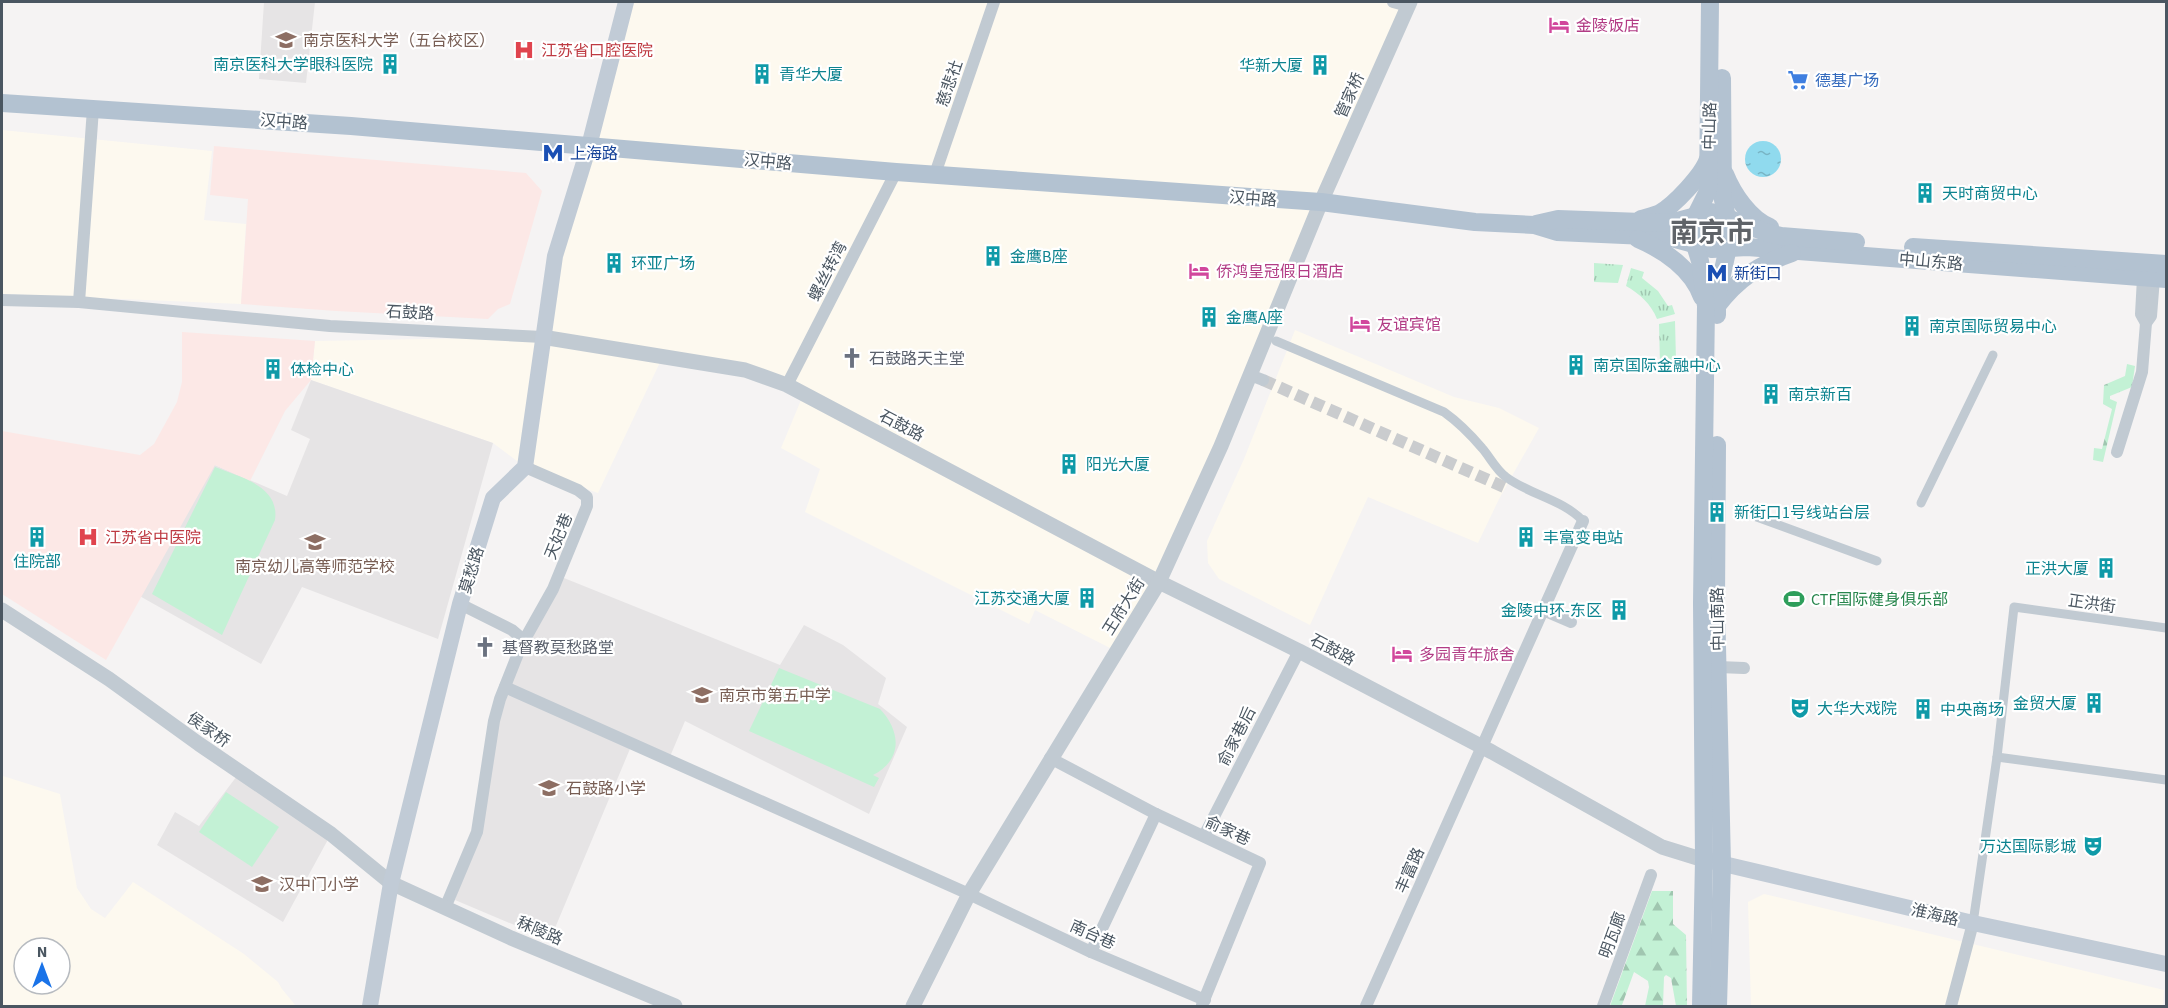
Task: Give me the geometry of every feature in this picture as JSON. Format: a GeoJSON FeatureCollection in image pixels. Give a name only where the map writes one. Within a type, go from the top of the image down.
{"type":"FeatureCollection","features":[{"type":"Feature","properties":{"kind":"main road"},"geometry":{"type":"LineString","coordinates":[[525,467],[555,256],[589,146],[626,2]]}},
{"type":"Feature","properties":{"kind":"main road","name":"中山路"},"geometry":{"type":"LineString","coordinates":[[1710,2],[1715,158],[1723,200],[1719,226]]}},
{"type":"Feature","properties":{"kind":"main road","name":"中山路"},"geometry":{"type":"LineString","coordinates":[[1719,226],[1708,191],[1715,158],[1722,2]]}},
{"type":"Feature","properties":{"kind":"main road","name":"汉中路"},"geometry":{"type":"LineString","coordinates":[[2,103],[340,125],[896,172],[1321,202],[1475,222],[1534,225],[1558,219],[1668,237],[1696,246]]}},
{"type":"Feature","properties":{"kind":"main road"},"geometry":{"type":"LineString","coordinates":[[1715,158],[1743,205],[1764,225],[1801,244],[1753,270],[1711,306],[1666,252],[1627,229],[1666,208],[1715,158]]}},
{"type":"Feature","properties":{"kind":"main road","name":"汉中路"},"geometry":{"type":"LineString","coordinates":[[1627,229],[1670,223],[1719,226]]}},
{"type":"Feature","properties":{"kind":"main road","name":"中山路"},"geometry":{"type":"LineString","coordinates":[[1696,246],[1691,232],[1719,226]]}},
{"type":"Feature","properties":{"kind":"main road","name":"中山东路"},"geometry":{"type":"LineString","coordinates":[[1719,226],[1747,247],[1801,244],[2166,264]]}},
{"type":"Feature","properties":{"kind":"main road","name":"中山东路"},"geometry":{"type":"LineString","coordinates":[[1719,226],[1768,233],[1801,244],[2155,278]]}},
{"type":"Feature","properties":{"kind":"main road","name":"中山东路"},"geometry":{"type":"LineString","coordinates":[[1696,246],[1712,249],[1719,226]]}},
{"type":"Feature","properties":{"kind":"main road","name":"中山南路"},"geometry":{"type":"LineString","coordinates":[[1701,1006],[1704,860],[1702,627],[1711,306],[1721,276],[1719,226]]}},
{"type":"Feature","properties":{"kind":"main road","name":"中山南路"},"geometry":{"type":"LineString","coordinates":[[1696,246],[1705,291],[1711,306],[1722,864],[1718,1006]]}},
{"type":"Feature","properties":{"kind":"main road","name":"莫愁路"},"geometry":{"type":"LineString","coordinates":[[370,1006],[391,883],[460,604],[493,498],[525,467]]}},
{"type":"Feature","properties":{"kind":"main road","name":"淮海路"},"geometry":{"type":"LineString","coordinates":[[1704,860],[2166,964]]}},
{"type":"Feature","properties":{"kind":"street","name":"慈悲社"},"geometry":{"type":"LineString","coordinates":[[935,174],[994,2]]}},
{"type":"Feature","properties":{"kind":"street"},"geometry":{"type":"LineString","coordinates":[[1393,2],[1409,4]]}},
{"type":"Feature","properties":{"kind":"street","name":"管家桥"},"geometry":{"type":"LineString","coordinates":[[1321,202],[1409,4]]}},
{"type":"Feature","properties":{"kind":"street"},"geometry":{"type":"LineString","coordinates":[[79,302],[93,109]]}},
{"type":"Feature","properties":{"kind":"street","name":"螺丝转湾"},"geometry":{"type":"LineString","coordinates":[[787,385],[896,172]]}},
{"type":"Feature","properties":{"kind":"street","name":"王府大街"},"geometry":{"type":"LineString","coordinates":[[913,1006],[969,894],[1159,582],[1221,446],[1257,378],[1321,202]]}},
{"type":"Feature","properties":{"kind":"street"},"geometry":{"type":"LineString","coordinates":[[2118,452],[2142,372],[2146,323],[2141,315],[2155,278]]}},
{"type":"Feature","properties":{"kind":"street","name":"石鼓路"},"geometry":{"type":"LineString","coordinates":[[2,300],[79,302],[330,326],[542,337],[745,370],[787,385],[1159,582],[1299,651],[1481,747],[1662,847],[1704,860]]}},
{"type":"Feature","properties":{"kind":"street"},"geometry":{"type":"LineString","coordinates":[[1276,341],[1444,412],[1482,448],[1503,475],[1515,484],[1572,510],[1583,521]]}},
{"type":"Feature","properties":{"kind":"street"},"geometry":{"type":"LineString","coordinates":[[1921,502],[1993,355]]}},
{"type":"Feature","properties":{"kind":"street","name":"天妃巷"},"geometry":{"type":"LineString","coordinates":[[445,909],[477,832],[494,721],[505,687],[521,646],[554,589],[587,506],[587,497],[579,490],[525,467]]}},
{"type":"Feature","properties":{"kind":"street"},"geometry":{"type":"LineString","coordinates":[[1754,516],[1877,561]]}},
{"type":"Feature","properties":{"kind":"street","name":"丰富路"},"geometry":{"type":"LineString","coordinates":[[1366,1006],[1583,521]]}},
{"type":"Feature","properties":{"kind":"street"},"geometry":{"type":"LineString","coordinates":[[460,604],[512,630],[519,636],[521,646]]}},
{"type":"Feature","properties":{"kind":"street","name":"正洪街"},"geometry":{"type":"LineString","coordinates":[[1997,758],[2014,608],[2166,628]]}},
{"type":"Feature","properties":{"kind":"street","name":"侯家桥"},"geometry":{"type":"LineString","coordinates":[[2,610],[109,679],[331,834],[391,883]]}},
{"type":"Feature","properties":{"kind":"street"},"geometry":{"type":"LineString","coordinates":[[1543,610],[1571,622]]}},
{"type":"Feature","properties":{"kind":"street","name":"俞家巷后"},"geometry":{"type":"LineString","coordinates":[[1204,836],[1299,651]]}},
{"type":"Feature","properties":{"kind":"street"},"geometry":{"type":"LineString","coordinates":[[1718,667],[1744,668]]}},
{"type":"Feature","properties":{"kind":"street","name":"南台巷"},"geometry":{"type":"LineString","coordinates":[[505,687],[969,894],[1203,1003]]}},
{"type":"Feature","properties":{"kind":"street","name":"俞家巷"},"geometry":{"type":"LineString","coordinates":[[1050,758],[1156,814],[1260,863],[1203,1003]]}},
{"type":"Feature","properties":{"kind":"street"},"geometry":{"type":"LineString","coordinates":[[1951,1006],[1973,922],[1997,758],[2166,780]]}},
{"type":"Feature","properties":{"kind":"street"},"geometry":{"type":"LineString","coordinates":[[1091,952],[1156,814]]}},
{"type":"Feature","properties":{"kind":"street","name":"明瓦廊"},"geometry":{"type":"LineString","coordinates":[[1603,1006],[1651,875]]}},
{"type":"Feature","properties":{"kind":"street","name":"秣陵路"},"geometry":{"type":"LineString","coordinates":[[391,883],[445,909],[675,1006]]}},
{"type":"Feature","properties":{"kind":"shaded area","name":"南京医科大学（五台校区）"},"geometry":{"type":"Polygon","coordinates":[[[264,2],[315,2],[306,83],[259,79],[264,2]]]}},
{"type":"Feature","properties":{"kind":"shaded area"},"geometry":{"type":"Polygon","coordinates":[[[620,2],[1392,2],[1408,6],[1221,446],[1116,651],[1035,610],[1029,624],[805,512],[820,469],[781,448],[804,393],[663,356],[598,493],[525,467],[493,443],[311,380],[315,341],[542,337],[620,2]]]}},
{"type":"Feature","properties":{"kind":"shaded area"},"geometry":{"type":"Polygon","coordinates":[[[2,130],[212,151],[204,220],[246,224],[241,304],[2,294],[2,130]]]}},
{"type":"Feature","properties":{"kind":"shaded area"},"geometry":{"type":"Polygon","coordinates":[[[214,146],[526,173],[542,191],[510,304],[498,309],[488,319],[241,304],[248,199],[210,195],[214,146]]]}},
{"type":"Feature","properties":{"kind":"shaded area"},"geometry":{"type":"Polygon","coordinates":[[[1295,330],[1454,397],[1499,408],[1539,428],[1499,499],[1478,543],[1368,497],[1310,625],[1219,579],[1208,563],[1207,541],[1244,459],[1295,330]]]}},
{"type":"Feature","properties":{"kind":"shaded area","name":"江苏省中医院"},"geometry":{"type":"Polygon","coordinates":[[[182,332],[315,341],[311,380],[285,411],[250,481],[215,465],[106,660],[2,594],[2,431],[140,455],[154,444],[177,402],[182,382],[182,332]]]}},
{"type":"Feature","properties":{"kind":"shaded area","name":"南京幼儿高等师范学校"},"geometry":{"type":"Polygon","coordinates":[[[311,380],[493,443],[438,639],[302,587],[261,664],[136,594],[210,463],[287,496],[310,439],[291,430],[311,380]]]}},
{"type":"Feature","properties":{"kind":"shaded area","name":"南京市第五中学"},"geometry":{"type":"Polygon","coordinates":[[[559,576],[780,665],[804,625],[843,645],[886,678],[878,704],[907,727],[869,814],[685,721],[669,759],[632,744],[550,940],[455,900],[471,847],[494,721],[559,576]]]}},
{"type":"Feature","properties":{"kind":"shaded area"},"geometry":{"type":"Polygon","coordinates":[[[2,757],[3,776],[60,794],[77,888],[91,909],[105,918],[133,882],[244,954],[278,982],[296,1006],[2,1006],[2,757]]]}},
{"type":"Feature","properties":{"kind":"shaded area","name":"汉中门小学"},"geometry":{"type":"Polygon","coordinates":[[[240,772],[331,834],[283,922],[157,845],[175,812],[199,826],[240,772]]]}},
{"type":"Feature","properties":{"kind":"shaded area"},"geometry":{"type":"Polygon","coordinates":[[[1764,894],[2164,990],[2163,1006],[1751,1006],[1748,902],[1764,894]]]}},
{"type":"Feature","properties":{"kind":"green space"},"geometry":{"type":"Polygon","coordinates":[[[1594,263],[1623,265],[1618,283],[1594,282],[1594,263]]]}},
{"type":"Feature","properties":{"kind":"green space"},"geometry":{"type":"Polygon","coordinates":[[[1631,268],[1644,272],[1642,278],[1658,291],[1668,306],[1672,305],[1675,314],[1657,319],[1645,300],[1626,286],[1631,268]]]}},
{"type":"Feature","properties":{"kind":"green space"},"geometry":{"type":"Polygon","coordinates":[[[1675,321],[1676,360],[1660,364],[1659,324],[1675,321]]]}},
{"type":"Feature","properties":{"kind":"green space"},"geometry":{"type":"Polygon","coordinates":[[[2127,364],[2135,366],[2132,387],[2110,396],[2110,399],[2117,402],[2103,462],[2093,460],[2094,448],[2102,449],[2112,409],[2103,404],[2104,385],[2125,376],[2127,364]]]}},
{"type":"Feature","properties":{"kind":"green space"},"geometry":{"type":"Polygon","coordinates":[[[215,467],[256,484],[265,491],[275,508],[275,520],[222,635],[152,594],[215,467]]]}},
{"type":"Feature","properties":{"kind":"green space"},"geometry":{"type":"Polygon","coordinates":[[[779,668],[880,709],[892,726],[896,745],[890,761],[873,775],[879,778],[874,787],[749,731],[779,668]]]}},
{"type":"Feature","properties":{"kind":"green space"},"geometry":{"type":"Polygon","coordinates":[[[226,792],[279,827],[252,867],[199,832],[226,792]]]}},
{"type":"Feature","properties":{"kind":"green space"},"geometry":{"type":"Polygon","coordinates":[[[1652,891],[1673,891],[1673,924],[1686,935],[1687,1006],[1676,1006],[1671,978],[1666,975],[1663,1006],[1645,1006],[1648,981],[1634,972],[1622,1005],[1624,1006],[1610,1006],[1652,891]]]}},
{"type":"Feature","properties":{"kind":"water"},"geometry":{"type":"Polygon","coordinates":[[[1763,141],[1776,146],[1781,159],[1776,172],[1763,177],[1750,172],[1745,159],[1750,146],[1763,141]]]}},
{"type":"Feature","properties":{"kind":"tunnel"},"geometry":{"type":"LineString","coordinates":[[1263,380],[1504,487]]}},
{"type":"Feature","properties":{"kind":"place","name":"金陵饭店"},"geometry":{"type":"Point","coordinates":[1559,25]}},
{"type":"Feature","properties":{"kind":"place","name":"南京医科大学（五台校区）"},"geometry":{"type":"Point","coordinates":[286,40]}},
{"type":"Feature","properties":{"kind":"place","name":"江苏省口腔医院"},"geometry":{"type":"Point","coordinates":[524,50]}},
{"type":"Feature","properties":{"kind":"place","name":"南京医科大学眼科医院"},"geometry":{"type":"Point","coordinates":[390,64]}},
{"type":"Feature","properties":{"kind":"place","name":"华新大厦"},"geometry":{"type":"Point","coordinates":[1320,65]}},
{"type":"Feature","properties":{"kind":"place","name":"青华大厦"},"geometry":{"type":"Point","coordinates":[762,74]}},
{"type":"Feature","properties":{"kind":"place","name":"德基广场"},"geometry":{"type":"Point","coordinates":[1798,80]}},
{"type":"Feature","properties":{"kind":"place","name":"上海路"},"geometry":{"type":"Point","coordinates":[553,153]}},
{"type":"Feature","properties":{"kind":"place","name":"天时商贸中心"},"geometry":{"type":"Point","coordinates":[1925,193]}},
{"type":"Feature","properties":{"kind":"place","name":"金鹰B座"},"geometry":{"type":"Point","coordinates":[993,256]}},
{"type":"Feature","properties":{"kind":"place","name":"环亚广场"},"geometry":{"type":"Point","coordinates":[614,263]}},
{"type":"Feature","properties":{"kind":"place","name":"侨鸿皇冠假日酒店"},"geometry":{"type":"Point","coordinates":[1199,271]}},
{"type":"Feature","properties":{"kind":"place","name":"新街口"},"geometry":{"type":"Point","coordinates":[1717,273]}},
{"type":"Feature","properties":{"kind":"place","name":"金鹰A座"},"geometry":{"type":"Point","coordinates":[1209,317]}},
{"type":"Feature","properties":{"kind":"place","name":"友谊宾馆"},"geometry":{"type":"Point","coordinates":[1360,324]}},
{"type":"Feature","properties":{"kind":"place","name":"南京国际贸易中心"},"geometry":{"type":"Point","coordinates":[1912,326]}},
{"type":"Feature","properties":{"kind":"place","name":"石鼓路天主堂"},"geometry":{"type":"Point","coordinates":[852,358]}},
{"type":"Feature","properties":{"kind":"place","name":"南京国际金融中心"},"geometry":{"type":"Point","coordinates":[1576,365]}},
{"type":"Feature","properties":{"kind":"place","name":"体检中心"},"geometry":{"type":"Point","coordinates":[273,369]}},
{"type":"Feature","properties":{"kind":"place","name":"南京新百"},"geometry":{"type":"Point","coordinates":[1771,394]}},
{"type":"Feature","properties":{"kind":"place","name":"阳光大厦"},"geometry":{"type":"Point","coordinates":[1069,464]}},
{"type":"Feature","properties":{"kind":"place","name":"新街口1号线站台层"},"geometry":{"type":"Point","coordinates":[1717,512]}},
{"type":"Feature","properties":{"kind":"place","name":"住院部"},"geometry":{"type":"Point","coordinates":[37,537]}},
{"type":"Feature","properties":{"kind":"place","name":"江苏省中医院"},"geometry":{"type":"Point","coordinates":[88,537]}},
{"type":"Feature","properties":{"kind":"place","name":"丰富变电站"},"geometry":{"type":"Point","coordinates":[1526,537]}},
{"type":"Feature","properties":{"kind":"place","name":"南京幼儿高等师范学校"},"geometry":{"type":"Point","coordinates":[315,542]}},
{"type":"Feature","properties":{"kind":"place","name":"正洪大厦"},"geometry":{"type":"Point","coordinates":[2106,568]}},
{"type":"Feature","properties":{"kind":"place","name":"江苏交通大厦"},"geometry":{"type":"Point","coordinates":[1087,598]}},
{"type":"Feature","properties":{"kind":"place","name":"CTF国际健身俱乐部"},"geometry":{"type":"Point","coordinates":[1794,599]}},
{"type":"Feature","properties":{"kind":"place","name":"金陵中环-东区"},"geometry":{"type":"Point","coordinates":[1619,610]}},
{"type":"Feature","properties":{"kind":"place","name":"基督教莫愁路堂"},"geometry":{"type":"Point","coordinates":[485,647]}},
{"type":"Feature","properties":{"kind":"place","name":"多园青年旅舍"},"geometry":{"type":"Point","coordinates":[1402,654]}},
{"type":"Feature","properties":{"kind":"place","name":"南京市第五中学"},"geometry":{"type":"Point","coordinates":[702,695]}},
{"type":"Feature","properties":{"kind":"place","name":"金贸大厦"},"geometry":{"type":"Point","coordinates":[2094,703]}},
{"type":"Feature","properties":{"kind":"place","name":"大华大戏院"},"geometry":{"type":"Point","coordinates":[1800,708]}},
{"type":"Feature","properties":{"kind":"place","name":"中央商场"},"geometry":{"type":"Point","coordinates":[1923,709]}},
{"type":"Feature","properties":{"kind":"place","name":"石鼓路小学"},"geometry":{"type":"Point","coordinates":[549,788]}},
{"type":"Feature","properties":{"kind":"place","name":"万达国际影城"},"geometry":{"type":"Point","coordinates":[2093,846]}},
{"type":"Feature","properties":{"kind":"place","name":"汉中门小学"},"geometry":{"type":"Point","coordinates":[262,884]}},
{"type":"Feature","properties":{"kind":"district","name":"南京市"},"geometry":{"type":"Point","coordinates":[1712,232]}}]}
